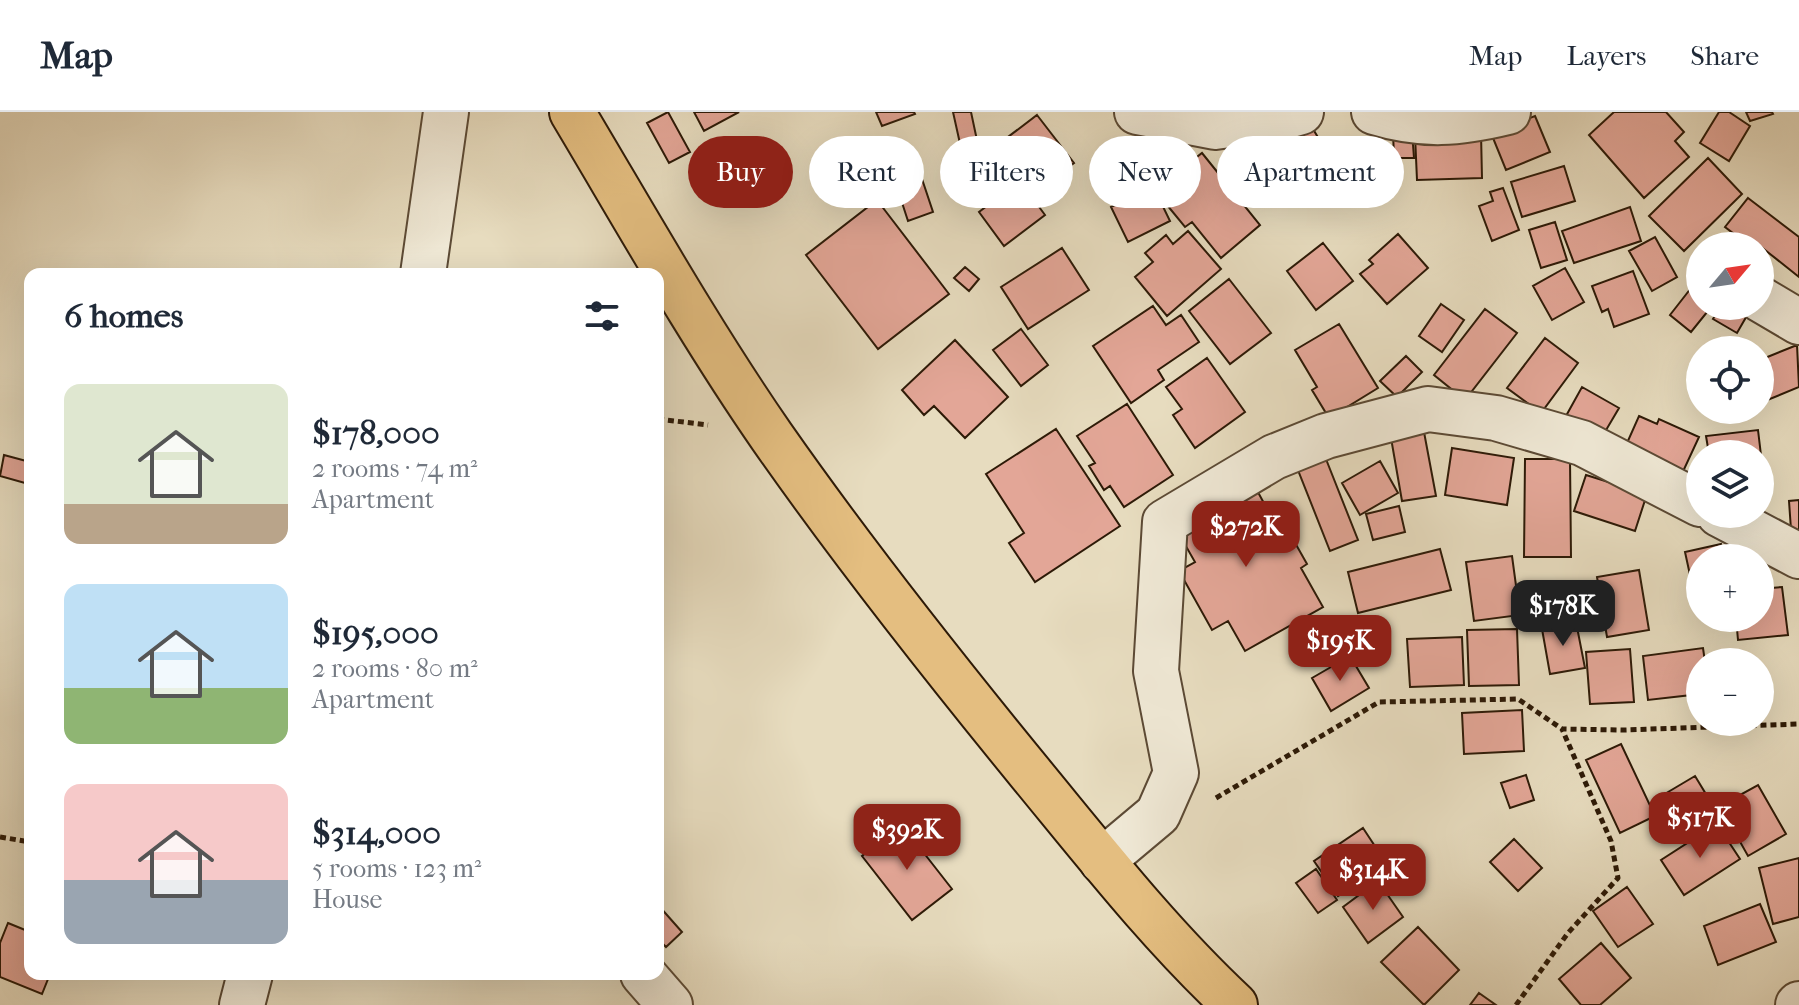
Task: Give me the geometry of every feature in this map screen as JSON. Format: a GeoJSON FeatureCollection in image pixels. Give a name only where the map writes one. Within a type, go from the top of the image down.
{"type":"FeatureCollection","features":[{"type":"Feature","properties":{"kind":"main road"},"geometry":{"type":"LineString","coordinates":[[572,112],[689,308],[772,436],[958,685],[1141,907],[1235,1005]]}},
{"type":"Feature","properties":{"kind":"street"},"geometry":{"type":"LineString","coordinates":[[424,268],[446,112]]}},
{"type":"Feature","properties":{"kind":"street"},"geometry":{"type":"LineString","coordinates":[[1137,112],[1215,127],[1301,112]]}},
{"type":"Feature","properties":{"kind":"street"},"geometry":{"type":"LineString","coordinates":[[1374,112],[1400,120],[1435,124],[1476,120],[1508,112]]}},
{"type":"Feature","properties":{"kind":"street"},"geometry":{"type":"LineString","coordinates":[[1774,307],[1799,322]]}},
{"type":"Feature","properties":{"kind":"street"},"geometry":{"type":"LineString","coordinates":[[1102,861],[1158,814],[1176,773],[1156,671],[1165,522],[1274,457],[1326,436],[1428,409],[1496,418],[1582,443],[1686,497]]}},
{"type":"Feature","properties":{"kind":"street"},"geometry":{"type":"LineString","coordinates":[[1746,528],[1799,556]]}},
{"type":"Feature","properties":{"kind":"street"},"geometry":{"type":"LineString","coordinates":[[242,1005],[248,980]]}},
{"type":"Feature","properties":{"kind":"street"},"geometry":{"type":"LineString","coordinates":[[648,980],[670,1005]]}},
{"type":"Feature","properties":{"kind":"path"},"geometry":{"type":"LineString","coordinates":[[1158,814],[1188,813],[1379,702],[1518,699],[1562,729],[1611,841],[1618,878],[1568,933],[1516,1005]]}},
{"type":"Feature","properties":{"kind":"path"},"geometry":{"type":"LineString","coordinates":[[1562,729],[1799,724]]}},
{"type":"Feature","properties":{"kind":"path"},"geometry":{"type":"LineString","coordinates":[[0,837],[24,841]]}},
{"type":"Feature","properties":{"kind":"building"},"geometry":{"type":"Polygon","coordinates":[[[668,112],[688,153],[669,163],[647,123],[668,112]]]}},
{"type":"Feature","properties":{"kind":"building"},"geometry":{"type":"Polygon","coordinates":[[[694,112],[739,112],[704,131],[694,112]]]}},
{"type":"Feature","properties":{"kind":"building"},"geometry":{"type":"Polygon","coordinates":[[[876,112],[914,112],[915,114],[882,126],[876,112]]]}},
{"type":"Feature","properties":{"kind":"building"},"geometry":{"type":"Polygon","coordinates":[[[953,112],[971,112],[976,136],[958,136],[953,112]]]}},
{"type":"Feature","properties":{"kind":"building"},"geometry":{"type":"Polygon","coordinates":[[[1614,112],[1666,112],[1684,132],[1675,141],[1689,157],[1644,198],[1589,135],[1614,112]]]}},
{"type":"Feature","properties":{"kind":"building"},"geometry":{"type":"Polygon","coordinates":[[[1719,112],[1729,112],[1750,126],[1729,161],[1700,143],[1719,112]]]}},
{"type":"Feature","properties":{"kind":"building"},"geometry":{"type":"Polygon","coordinates":[[[1746,112],[1772,112],[1773,114],[1750,121],[1746,112]]]}},
{"type":"Feature","properties":{"kind":"building"},"geometry":{"type":"Polygon","coordinates":[[[1037,115],[1053,136],[1009,136],[1037,115]]]}},
{"type":"Feature","properties":{"kind":"building"},"geometry":{"type":"Polygon","coordinates":[[[1535,116],[1550,152],[1506,170],[1491,133],[1535,116]]]}},
{"type":"Feature","properties":{"kind":"building"},"geometry":{"type":"Polygon","coordinates":[[[1313,129],[1317,136],[1301,136],[1313,129]]]}},
{"type":"Feature","properties":{"kind":"building"},"geometry":{"type":"Polygon","coordinates":[[[1412,131],[1414,158],[1404,158],[1404,136],[1393,136],[1393,132],[1412,131]]]}},
{"type":"Feature","properties":{"kind":"building"},"geometry":{"type":"Polygon","coordinates":[[[1481,133],[1482,178],[1417,180],[1415,135],[1481,133]]]}},
{"type":"Feature","properties":{"kind":"building"},"geometry":{"type":"Polygon","coordinates":[[[1201,154],[1217,172],[1217,208],[1246,208],[1260,225],[1221,258],[1192,222],[1185,227],[1169,208],[1201,208],[1201,154]]]}},
{"type":"Feature","properties":{"kind":"building"},"geometry":{"type":"Polygon","coordinates":[[[1708,158],[1742,194],[1703,232],[1686,232],[1684,251],[1649,216],[1708,158]]]}},
{"type":"Feature","properties":{"kind":"building"},"geometry":{"type":"Polygon","coordinates":[[[1564,166],[1575,201],[1522,217],[1511,182],[1564,166]]]}},
{"type":"Feature","properties":{"kind":"building"},"geometry":{"type":"Polygon","coordinates":[[[924,185],[933,212],[908,221],[904,208],[924,208],[924,185]]]}},
{"type":"Feature","properties":{"kind":"building"},"geometry":{"type":"Polygon","coordinates":[[[1503,188],[1519,230],[1492,241],[1479,206],[1493,201],[1490,192],[1503,188]]]}},
{"type":"Feature","properties":{"kind":"building"},"geometry":{"type":"Polygon","coordinates":[[[1748,198],[1799,237],[1799,277],[1774,257],[1774,232],[1732,232],[1725,227],[1748,198]]]}},
{"type":"Feature","properties":{"kind":"building"},"geometry":{"type":"Polygon","coordinates":[[[1630,207],[1641,241],[1574,263],[1562,231],[1630,207]]]}},
{"type":"Feature","properties":{"kind":"building"},"geometry":{"type":"Polygon","coordinates":[[[867,208],[883,208],[949,294],[878,349],[806,255],[867,208]]]}},
{"type":"Feature","properties":{"kind":"building"},"geometry":{"type":"Polygon","coordinates":[[[984,208],[1040,208],[1045,215],[1004,246],[979,212],[984,208]]]}},
{"type":"Feature","properties":{"kind":"building"},"geometry":{"type":"Polygon","coordinates":[[[1111,208],[1164,208],[1170,221],[1128,242],[1111,208]]]}},
{"type":"Feature","properties":{"kind":"building"},"geometry":{"type":"Polygon","coordinates":[[[1555,222],[1567,260],[1541,268],[1529,230],[1555,222]]]}},
{"type":"Feature","properties":{"kind":"building"},"geometry":{"type":"Polygon","coordinates":[[[1188,231],[1221,269],[1167,316],[1135,277],[1153,262],[1145,253],[1166,235],[1173,244],[1188,231]]]}},
{"type":"Feature","properties":{"kind":"building"},"geometry":{"type":"Polygon","coordinates":[[[1398,234],[1428,268],[1387,304],[1360,274],[1373,264],[1369,260],[1398,234]]]}},
{"type":"Feature","properties":{"kind":"building"},"geometry":{"type":"Polygon","coordinates":[[[1655,237],[1677,277],[1652,291],[1629,251],[1655,237]]]}},
{"type":"Feature","properties":{"kind":"building"},"geometry":{"type":"Polygon","coordinates":[[[1323,243],[1353,281],[1316,310],[1287,271],[1323,243]]]}},
{"type":"Feature","properties":{"kind":"building"},"geometry":{"type":"Polygon","coordinates":[[[1062,248],[1089,290],[1028,329],[1001,287],[1062,248]]]}},
{"type":"Feature","properties":{"kind":"building"},"geometry":{"type":"Polygon","coordinates":[[[965,267],[979,279],[969,291],[954,278],[965,267]]]}},
{"type":"Feature","properties":{"kind":"building"},"geometry":{"type":"Polygon","coordinates":[[[1565,268],[1584,302],[1552,320],[1533,286],[1565,268]]]}},
{"type":"Feature","properties":{"kind":"building"},"geometry":{"type":"Polygon","coordinates":[[[1633,271],[1649,314],[1614,327],[1608,309],[1602,312],[1592,286],[1633,271]]]}},
{"type":"Feature","properties":{"kind":"building"},"geometry":{"type":"Polygon","coordinates":[[[1229,279],[1271,333],[1230,364],[1189,311],[1229,279]]]}},
{"type":"Feature","properties":{"kind":"building"},"geometry":{"type":"Polygon","coordinates":[[[1686,295],[1686,320],[1701,320],[1691,332],[1670,315],[1686,295]]]}},
{"type":"Feature","properties":{"kind":"building"},"geometry":{"type":"Polygon","coordinates":[[[1441,304],[1464,320],[1442,352],[1419,336],[1441,304]]]}},
{"type":"Feature","properties":{"kind":"building"},"geometry":{"type":"Polygon","coordinates":[[[1153,306],[1166,325],[1181,315],[1199,342],[1158,370],[1164,380],[1131,403],[1093,346],[1153,306]]]}},
{"type":"Feature","properties":{"kind":"building"},"geometry":{"type":"Polygon","coordinates":[[[1485,309],[1517,333],[1465,400],[1434,375],[1485,309]]]}},
{"type":"Feature","properties":{"kind":"building"},"geometry":{"type":"Polygon","coordinates":[[[1715,320],[1744,320],[1737,333],[1715,320]]]}},
{"type":"Feature","properties":{"kind":"building"},"geometry":{"type":"Polygon","coordinates":[[[1339,324],[1378,388],[1329,418],[1312,390],[1317,387],[1295,350],[1339,324]]]}},
{"type":"Feature","properties":{"kind":"building"},"geometry":{"type":"Polygon","coordinates":[[[1021,329],[1048,365],[1021,386],[993,350],[1021,329]]]}},
{"type":"Feature","properties":{"kind":"building"},"geometry":{"type":"Polygon","coordinates":[[[1545,338],[1578,363],[1541,413],[1507,388],[1545,338]]]}},
{"type":"Feature","properties":{"kind":"building"},"geometry":{"type":"Polygon","coordinates":[[[955,340],[1008,397],[965,438],[934,406],[924,415],[902,390],[955,340]]]}},
{"type":"Feature","properties":{"kind":"building"},"geometry":{"type":"Polygon","coordinates":[[[1797,345],[1799,387],[1774,397],[1774,354],[1797,345]]]}},
{"type":"Feature","properties":{"kind":"building"},"geometry":{"type":"Polygon","coordinates":[[[1406,356],[1422,372],[1397,397],[1380,381],[1406,356]]]}},
{"type":"Feature","properties":{"kind":"building"},"geometry":{"type":"Polygon","coordinates":[[[1207,358],[1245,412],[1195,448],[1173,415],[1182,409],[1166,387],[1207,358]]]}},
{"type":"Feature","properties":{"kind":"building"},"geometry":{"type":"Polygon","coordinates":[[[1582,387],[1619,408],[1602,437],[1566,416],[1582,387]]]}},
{"type":"Feature","properties":{"kind":"building"},"geometry":{"type":"Polygon","coordinates":[[[1127,404],[1173,475],[1124,507],[1110,486],[1104,490],[1089,466],[1095,463],[1077,436],[1127,404]]]}},
{"type":"Feature","properties":{"kind":"building"},"geometry":{"type":"Polygon","coordinates":[[[1639,416],[1657,424],[1659,419],[1699,437],[1698,440],[1686,440],[1686,465],[1680,478],[1623,452],[1639,416]]]}},
{"type":"Feature","properties":{"kind":"building"},"geometry":{"type":"Polygon","coordinates":[[[1056,429],[1120,526],[1035,582],[1009,543],[1024,533],[986,474],[1056,429]]]}},
{"type":"Feature","properties":{"kind":"building"},"geometry":{"type":"Polygon","coordinates":[[[1758,430],[1759,440],[1707,440],[1706,436],[1758,430]]]}},
{"type":"Feature","properties":{"kind":"building"},"geometry":{"type":"Polygon","coordinates":[[[1424,432],[1436,496],[1402,501],[1391,438],[1424,432]]]}},
{"type":"Feature","properties":{"kind":"building"},"geometry":{"type":"Polygon","coordinates":[[[1452,448],[1514,458],[1507,505],[1445,495],[1452,448]]]}},
{"type":"Feature","properties":{"kind":"building"},"geometry":{"type":"Polygon","coordinates":[[[1322,449],[1358,540],[1330,551],[1294,460],[1322,449]]]}},
{"type":"Feature","properties":{"kind":"building"},"geometry":{"type":"Polygon","coordinates":[[[4,455],[24,460],[24,483],[0,476],[4,455]]]}},
{"type":"Feature","properties":{"kind":"building"},"geometry":{"type":"Polygon","coordinates":[[[1525,459],[1570,459],[1571,557],[1524,557],[1525,459]]]}},
{"type":"Feature","properties":{"kind":"building"},"geometry":{"type":"Polygon","coordinates":[[[1380,461],[1398,493],[1360,515],[1342,483],[1380,461]]]}},
{"type":"Feature","properties":{"kind":"building"},"geometry":{"type":"Polygon","coordinates":[[[1586,475],[1647,494],[1635,531],[1574,511],[1586,475]]]}},
{"type":"Feature","properties":{"kind":"building"},"geometry":{"type":"Polygon","coordinates":[[[1253,483],[1278,529],[1285,525],[1307,564],[1301,568],[1323,607],[1245,651],[1228,621],[1212,630],[1179,571],[1195,562],[1175,527],[1253,483]]]}},
{"type":"Feature","properties":{"kind":"building"},"geometry":{"type":"Polygon","coordinates":[[[1799,500],[1799,544],[1792,544],[1789,501],[1799,500]]]}},
{"type":"Feature","properties":{"kind":"building"},"geometry":{"type":"Polygon","coordinates":[[[1399,506],[1405,532],[1373,540],[1366,514],[1399,506]]]}},
{"type":"Feature","properties":{"kind":"building"},"geometry":{"type":"Polygon","coordinates":[[[1440,549],[1451,590],[1358,613],[1348,572],[1440,549]]]}},
{"type":"Feature","properties":{"kind":"building"},"geometry":{"type":"Polygon","coordinates":[[[1512,556],[1520,615],[1474,621],[1466,562],[1512,556]]]}},
{"type":"Feature","properties":{"kind":"building"},"geometry":{"type":"Polygon","coordinates":[[[1639,570],[1649,630],[1607,637],[1597,577],[1639,570]]]}},
{"type":"Feature","properties":{"kind":"building"},"geometry":{"type":"Polygon","coordinates":[[[1782,587],[1788,635],[1738,640],[1737,632],[1774,632],[1774,588],[1782,587]]]}},
{"type":"Feature","properties":{"kind":"building"},"geometry":{"type":"Polygon","coordinates":[[[1576,622],[1585,668],[1550,674],[1542,629],[1576,622]]]}},
{"type":"Feature","properties":{"kind":"building"},"geometry":{"type":"Polygon","coordinates":[[[1517,629],[1519,685],[1469,686],[1467,630],[1517,629]]]}},
{"type":"Feature","properties":{"kind":"building"},"geometry":{"type":"Polygon","coordinates":[[[1462,637],[1464,685],[1410,687],[1407,639],[1462,637]]]}},
{"type":"Feature","properties":{"kind":"building"},"geometry":{"type":"Polygon","coordinates":[[[1630,649],[1634,702],[1590,704],[1586,652],[1630,649]]]}},
{"type":"Feature","properties":{"kind":"building"},"geometry":{"type":"Polygon","coordinates":[[[1686,650],[1686,696],[1648,700],[1643,656],[1686,650]]]}},
{"type":"Feature","properties":{"kind":"building"},"geometry":{"type":"Polygon","coordinates":[[[1350,656],[1369,688],[1331,711],[1312,678],[1350,656]]]}},
{"type":"Feature","properties":{"kind":"building"},"geometry":{"type":"Polygon","coordinates":[[[1522,710],[1524,751],[1464,754],[1462,713],[1522,710]]]}},
{"type":"Feature","properties":{"kind":"building"},"geometry":{"type":"Polygon","coordinates":[[[1621,744],[1655,816],[1620,833],[1586,760],[1621,744]]]}},
{"type":"Feature","properties":{"kind":"building"},"geometry":{"type":"Polygon","coordinates":[[[1526,775],[1534,800],[1510,808],[1501,783],[1526,775]]]}},
{"type":"Feature","properties":{"kind":"building"},"geometry":{"type":"Polygon","coordinates":[[[1695,776],[1718,814],[1681,836],[1658,798],[1695,776]]]}},
{"type":"Feature","properties":{"kind":"building"},"geometry":{"type":"Polygon","coordinates":[[[1758,785],[1786,834],[1748,856],[1720,806],[1758,785]]]}},
{"type":"Feature","properties":{"kind":"building"},"geometry":{"type":"Polygon","coordinates":[[[1717,824],[1740,859],[1684,895],[1661,860],[1717,824]]]}},
{"type":"Feature","properties":{"kind":"building"},"geometry":{"type":"Polygon","coordinates":[[[902,825],[952,889],[912,920],[862,856],[902,825]]]}},
{"type":"Feature","properties":{"kind":"building"},"geometry":{"type":"Polygon","coordinates":[[[1363,828],[1386,863],[1338,896],[1314,861],[1363,828]]]}},
{"type":"Feature","properties":{"kind":"building"},"geometry":{"type":"Polygon","coordinates":[[[1514,839],[1542,868],[1518,891],[1490,862],[1514,839]]]}},
{"type":"Feature","properties":{"kind":"building"},"geometry":{"type":"Polygon","coordinates":[[[1799,858],[1799,917],[1773,924],[1759,868],[1799,858]]]}},
{"type":"Feature","properties":{"kind":"building"},"geometry":{"type":"Polygon","coordinates":[[[1316,869],[1337,900],[1318,913],[1296,883],[1316,869]]]}},
{"type":"Feature","properties":{"kind":"building"},"geometry":{"type":"Polygon","coordinates":[[[1378,881],[1403,917],[1368,943],[1343,907],[1378,881]]]}},
{"type":"Feature","properties":{"kind":"building"},"geometry":{"type":"Polygon","coordinates":[[[1627,887],[1653,924],[1618,947],[1593,911],[1627,887]]]}},
{"type":"Feature","properties":{"kind":"building"},"geometry":{"type":"Polygon","coordinates":[[[1760,904],[1776,942],[1718,965],[1704,926],[1760,904]]]}},
{"type":"Feature","properties":{"kind":"building"},"geometry":{"type":"Polygon","coordinates":[[[664,912],[682,932],[666,947],[664,945],[664,912]]]}},
{"type":"Feature","properties":{"kind":"building"},"geometry":{"type":"Polygon","coordinates":[[[8,923],[24,930],[24,980],[48,980],[42,994],[0,977],[0,943],[8,923]]]}},
{"type":"Feature","properties":{"kind":"building"},"geometry":{"type":"Polygon","coordinates":[[[1418,927],[1459,970],[1424,1005],[1381,962],[1418,927]]]}},
{"type":"Feature","properties":{"kind":"building"},"geometry":{"type":"Polygon","coordinates":[[[1601,943],[1631,978],[1600,1005],[1581,1005],[1559,979],[1601,943]]]}},
{"type":"Feature","properties":{"kind":"building"},"geometry":{"type":"Polygon","coordinates":[[[1479,993],[1496,1005],[1470,1005],[1479,993]]]}}]}
